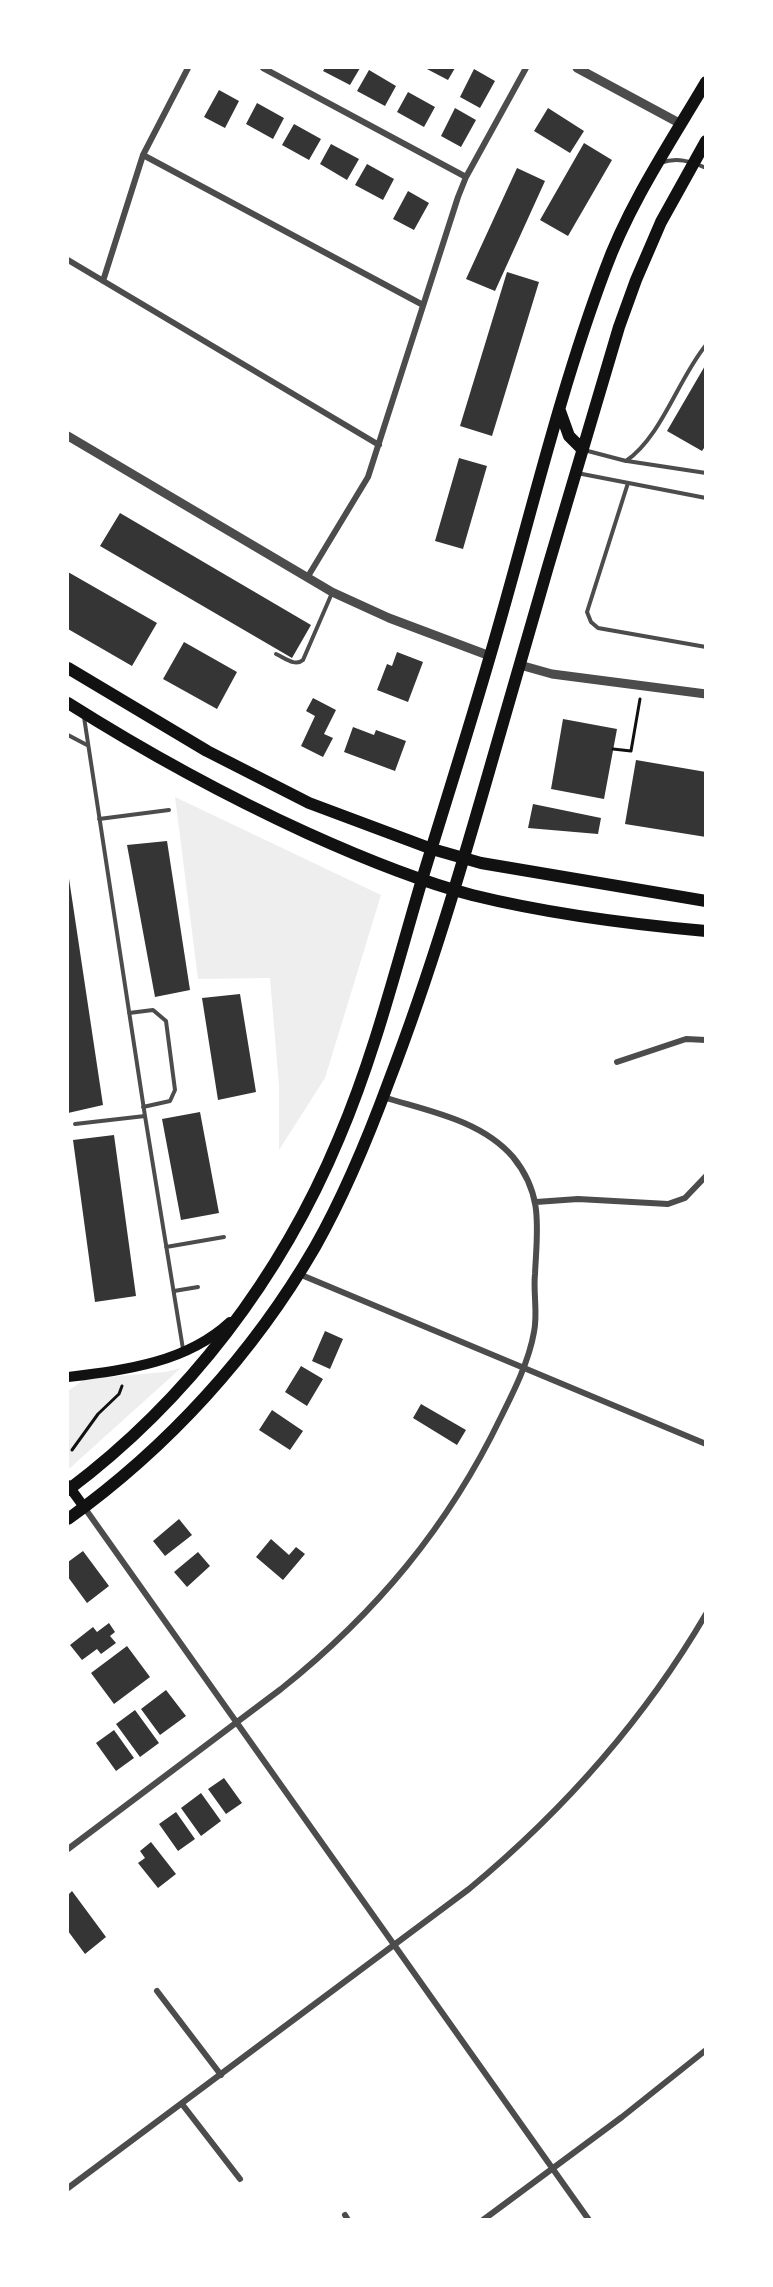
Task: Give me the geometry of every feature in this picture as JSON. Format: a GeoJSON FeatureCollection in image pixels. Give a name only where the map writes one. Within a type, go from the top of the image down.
{"type":"FeatureCollection","features":[{"type":"Feature","properties":{"kind":"main road"},"geometry":{"type":"LineString","coordinates":[[84,1508],[68,1488],[126,1444],[165,1407],[212,1353],[268,1274],[301,1219],[340,1136],[380,1022],[490,656],[559,410],[611,254],[630,214],[705,82]]}},
{"type":"Feature","properties":{"kind":"main road"},"geometry":{"type":"LineString","coordinates":[[68,1519],[139,1463],[200,1403],[252,1340],[299,1274],[344,1190],[383,1097],[417,1005],[464,859],[583,450],[636,280],[661,222],[700,166],[705,141]]}},
{"type":"Feature","properties":{"kind":"main road"},"geometry":{"type":"LineString","coordinates":[[559,410],[569,436],[583,450]]}},
{"type":"Feature","properties":{"kind":"main road"},"geometry":{"type":"LineString","coordinates":[[68,668],[207,751],[309,803],[432,849],[464,859],[705,901]]}},
{"type":"Feature","properties":{"kind":"main road"},"geometry":{"type":"LineString","coordinates":[[68,703],[165,761],[270,816],[389,868],[454,889],[553,912],[705,931]]}},
{"type":"Feature","properties":{"kind":"main road"},"geometry":{"type":"LineString","coordinates":[[68,1377],[141,1366],[184,1352],[207,1340],[242,1312]]}},
{"type":"Feature","properties":{"kind":"street"},"geometry":{"type":"LineString","coordinates":[[103,281],[143,155],[189,68]]}},
{"type":"Feature","properties":{"kind":"street"},"geometry":{"type":"LineString","coordinates":[[263,68],[466,177]]}},
{"type":"Feature","properties":{"kind":"street"},"geometry":{"type":"LineString","coordinates":[[307,578],[368,477],[450,216],[466,177],[526,68]]}},
{"type":"Feature","properties":{"kind":"street"},"geometry":{"type":"LineString","coordinates":[[577,68],[681,124]]}},
{"type":"Feature","properties":{"kind":"street"},"geometry":{"type":"LineString","coordinates":[[143,155],[423,305]]}},
{"type":"Feature","properties":{"kind":"street"},"geometry":{"type":"LineString","coordinates":[[68,260],[379,445]]}},
{"type":"Feature","properties":{"kind":"street"},"geometry":{"type":"LineString","coordinates":[[68,436],[332,592],[389,618],[490,656]]}},
{"type":"Feature","properties":{"kind":"street"},"geometry":{"type":"LineString","coordinates":[[520,665],[552,674],[705,694]]}},
{"type":"Feature","properties":{"kind":"street"},"geometry":{"type":"LineString","coordinates":[[617,1062],[676,1041],[705,1040]]}},
{"type":"Feature","properties":{"kind":"street"},"geometry":{"type":"LineString","coordinates":[[68,1849],[314,1663],[346,1634],[404,1572],[441,1522],[472,1473],[499,1422],[522,1367],[535,1326],[538,1229],[536,1202],[529,1181],[512,1156],[486,1134],[464,1123],[383,1097]]}},
{"type":"Feature","properties":{"kind":"street"},"geometry":{"type":"LineString","coordinates":[[536,1202],[578,1199],[668,1204],[685,1198],[705,1176]]}},
{"type":"Feature","properties":{"kind":"street"},"geometry":{"type":"LineString","coordinates":[[299,1274],[705,1444]]}},
{"type":"Feature","properties":{"kind":"street"},"geometry":{"type":"LineString","coordinates":[[84,1508],[589,2220]]}},
{"type":"Feature","properties":{"kind":"street"},"geometry":{"type":"LineString","coordinates":[[68,2188],[394,1945],[496,1866],[548,1819],[581,1784],[639,1714],[705,1614]]}},
{"type":"Feature","properties":{"kind":"street"},"geometry":{"type":"LineString","coordinates":[[157,1991],[221,2075]]}},
{"type":"Feature","properties":{"kind":"street"},"geometry":{"type":"LineString","coordinates":[[483,2220],[658,2089],[705,2050]]}},
{"type":"Feature","properties":{"kind":"street"},"geometry":{"type":"LineString","coordinates":[[182,2104],[240,2179]]}},
{"type":"Feature","properties":{"kind":"lane"},"geometry":{"type":"LineString","coordinates":[[658,164],[676,159],[700,166]]}},
{"type":"Feature","properties":{"kind":"lane"},"geometry":{"type":"LineString","coordinates":[[626,461],[647,441],[705,345]]}},
{"type":"Feature","properties":{"kind":"lane"},"geometry":{"type":"LineString","coordinates":[[583,450],[591,454],[626,461],[705,473]]}},
{"type":"Feature","properties":{"kind":"lane"},"geometry":{"type":"LineString","coordinates":[[577,472],[705,498]]}},
{"type":"Feature","properties":{"kind":"lane"},"geometry":{"type":"LineString","coordinates":[[628,483],[587,612],[591,622],[598,628],[705,647]]}},
{"type":"Feature","properties":{"kind":"lane"},"geometry":{"type":"LineString","coordinates":[[276,654],[294,663],[303,660],[332,592]]}},
{"type":"Feature","properties":{"kind":"lane"},"geometry":{"type":"LineString","coordinates":[[84,713],[143,1107],[184,1352]]}},
{"type":"Feature","properties":{"kind":"lane"},"geometry":{"type":"LineString","coordinates":[[68,735],[88,745]]}},
{"type":"Feature","properties":{"kind":"lane"},"geometry":{"type":"LineString","coordinates":[[99,819],[169,810]]}},
{"type":"Feature","properties":{"kind":"lane"},"geometry":{"type":"LineString","coordinates":[[129,1013],[153,1010],[165,1021],[176,1090],[170,1101],[143,1107]]}},
{"type":"Feature","properties":{"kind":"lane"},"geometry":{"type":"LineString","coordinates":[[75,1124],[145,1116]]}},
{"type":"Feature","properties":{"kind":"lane"},"geometry":{"type":"LineString","coordinates":[[166,1247],[224,1237]]}},
{"type":"Feature","properties":{"kind":"lane"},"geometry":{"type":"LineString","coordinates":[[174,1291],[198,1287]]}},
{"type":"Feature","properties":{"kind":"path"},"geometry":{"type":"LineString","coordinates":[[613,748],[631,751],[642,686]]}},
{"type":"Feature","properties":{"kind":"path"},"geometry":{"type":"LineString","coordinates":[[72,1450],[98,1414],[119,1394],[122,1386]]}},
{"type":"Feature","properties":{"kind":"shaded area"},"geometry":{"type":"Polygon","coordinates":[[[175,797],[381,895],[325,1078],[279,1150],[279,1086],[270,978],[198,979],[175,797]]]}},
{"type":"Feature","properties":{"kind":"shaded area"},"geometry":{"type":"Polygon","coordinates":[[[181,1368],[70,1468],[68,1466],[68,1391],[85,1379],[165,1372],[181,1368]]]}},
{"type":"Feature","properties":{"kind":"building"},"geometry":{"type":"Polygon","coordinates":[[[325,68],[360,68],[350,85],[323,71],[325,68]]]}},
{"type":"Feature","properties":{"kind":"building"},"geometry":{"type":"Polygon","coordinates":[[[425,68],[455,68],[448,80],[425,68]]]}},
{"type":"Feature","properties":{"kind":"building"},"geometry":{"type":"Polygon","coordinates":[[[474,69],[495,81],[480,108],[460,97],[474,69]]]}},
{"type":"Feature","properties":{"kind":"building"},"geometry":{"type":"Polygon","coordinates":[[[369,70],[396,86],[385,106],[357,91],[369,70]]]}},
{"type":"Feature","properties":{"kind":"building"},"geometry":{"type":"Polygon","coordinates":[[[219,90],[239,101],[225,128],[204,117],[219,90]]]}},
{"type":"Feature","properties":{"kind":"building"},"geometry":{"type":"Polygon","coordinates":[[[408,92],[435,107],[424,127],[397,112],[408,92]]]}},
{"type":"Feature","properties":{"kind":"building"},"geometry":{"type":"Polygon","coordinates":[[[257,103],[284,118],[273,139],[246,124],[257,103]]]}},
{"type":"Feature","properties":{"kind":"building"},"geometry":{"type":"Polygon","coordinates":[[[455,108],[476,120],[461,147],[441,136],[455,108]]]}},
{"type":"Feature","properties":{"kind":"building"},"geometry":{"type":"Polygon","coordinates":[[[548,108],[584,131],[570,153],[534,131],[548,108]]]}},
{"type":"Feature","properties":{"kind":"building"},"geometry":{"type":"Polygon","coordinates":[[[294,124],[321,139],[309,160],[282,145],[294,124]]]}},
{"type":"Feature","properties":{"kind":"building"},"geometry":{"type":"Polygon","coordinates":[[[584,143],[612,160],[568,236],[540,220],[584,143]]]}},
{"type":"Feature","properties":{"kind":"building"},"geometry":{"type":"Polygon","coordinates":[[[331,144],[359,159],[347,180],[320,164],[331,144]]]}},
{"type":"Feature","properties":{"kind":"building"},"geometry":{"type":"Polygon","coordinates":[[[367,164],[394,179],[383,200],[355,185],[367,164]]]}},
{"type":"Feature","properties":{"kind":"building"},"geometry":{"type":"Polygon","coordinates":[[[517,168],[545,181],[495,291],[466,279],[517,168]]]}},
{"type":"Feature","properties":{"kind":"building"},"geometry":{"type":"Polygon","coordinates":[[[408,191],[429,203],[414,230],[393,219],[408,191]]]}},
{"type":"Feature","properties":{"kind":"building"},"geometry":{"type":"Polygon","coordinates":[[[507,272],[539,282],[492,436],[460,426],[507,272]]]}},
{"type":"Feature","properties":{"kind":"building"},"geometry":{"type":"Polygon","coordinates":[[[706,364],[706,445],[702,451],[667,431],[706,364]]]}},
{"type":"Feature","properties":{"kind":"building"},"geometry":{"type":"Polygon","coordinates":[[[459,458],[487,466],[463,549],[435,541],[459,458]]]}},
{"type":"Feature","properties":{"kind":"building"},"geometry":{"type":"Polygon","coordinates":[[[120,513],[311,625],[292,658],[100,546],[120,513]]]}},
{"type":"Feature","properties":{"kind":"building"},"geometry":{"type":"Polygon","coordinates":[[[68,572],[157,623],[132,666],[68,629],[68,572]]]}},
{"type":"Feature","properties":{"kind":"building"},"geometry":{"type":"Polygon","coordinates":[[[184,642],[237,672],[217,709],[163,679],[184,642]]]}},
{"type":"Feature","properties":{"kind":"building"},"geometry":{"type":"Polygon","coordinates":[[[397,652],[423,662],[408,702],[377,690],[387,664],[392,666],[397,652]]]}},
{"type":"Feature","properties":{"kind":"building"},"geometry":{"type":"Polygon","coordinates":[[[313,698],[336,710],[324,734],[333,738],[323,757],[301,746],[315,716],[306,711],[313,698]]]}},
{"type":"Feature","properties":{"kind":"building"},"geometry":{"type":"Polygon","coordinates":[[[563,719],[617,729],[604,799],[551,789],[563,719]]]}},
{"type":"Feature","properties":{"kind":"building"},"geometry":{"type":"Polygon","coordinates":[[[353,727],[374,735],[376,730],[406,741],[395,771],[344,752],[353,727]]]}},
{"type":"Feature","properties":{"kind":"building"},"geometry":{"type":"Polygon","coordinates":[[[636,760],[706,772],[706,837],[625,824],[636,760]]]}},
{"type":"Feature","properties":{"kind":"building"},"geometry":{"type":"Polygon","coordinates":[[[533,804],[601,818],[598,834],[528,828],[533,804]]]}},
{"type":"Feature","properties":{"kind":"building"},"geometry":{"type":"Polygon","coordinates":[[[167,841],[190,990],[155,997],[127,845],[167,841]]]}},
{"type":"Feature","properties":{"kind":"building"},"geometry":{"type":"Polygon","coordinates":[[[68,872],[103,1105],[68,1113],[68,872]]]}},
{"type":"Feature","properties":{"kind":"building"},"geometry":{"type":"Polygon","coordinates":[[[240,994],[256,1092],[218,1100],[202,998],[240,994]]]}},
{"type":"Feature","properties":{"kind":"building"},"geometry":{"type":"Polygon","coordinates":[[[200,1112],[219,1213],[181,1220],[162,1119],[200,1112]]]}},
{"type":"Feature","properties":{"kind":"building"},"geometry":{"type":"Polygon","coordinates":[[[114,1135],[136,1296],[95,1302],[73,1140],[114,1135]]]}},
{"type":"Feature","properties":{"kind":"building"},"geometry":{"type":"Polygon","coordinates":[[[325,1331],[343,1339],[330,1369],[312,1361],[325,1331]]]}},
{"type":"Feature","properties":{"kind":"building"},"geometry":{"type":"Polygon","coordinates":[[[301,1366],[323,1379],[307,1406],[285,1392],[301,1366]]]}},
{"type":"Feature","properties":{"kind":"building"},"geometry":{"type":"Polygon","coordinates":[[[421,1404],[466,1430],[457,1445],[413,1418],[421,1404]]]}},
{"type":"Feature","properties":{"kind":"building"},"geometry":{"type":"Polygon","coordinates":[[[272,1410],[303,1431],[290,1450],[259,1430],[272,1410]]]}},
{"type":"Feature","properties":{"kind":"building"},"geometry":{"type":"Polygon","coordinates":[[[179,1519],[192,1535],[165,1556],[153,1541],[179,1519]]]}},
{"type":"Feature","properties":{"kind":"building"},"geometry":{"type":"Polygon","coordinates":[[[271,1539],[289,1555],[296,1547],[305,1554],[283,1580],[256,1557],[271,1539]]]}},
{"type":"Feature","properties":{"kind":"building"},"geometry":{"type":"Polygon","coordinates":[[[83,1551],[109,1586],[87,1603],[68,1577],[68,1562],[83,1551]]]}},
{"type":"Feature","properties":{"kind":"building"},"geometry":{"type":"Polygon","coordinates":[[[198,1552],[210,1566],[187,1587],[174,1572],[198,1552]]]}},
{"type":"Feature","properties":{"kind":"building"},"geometry":{"type":"Polygon","coordinates":[[[109,1623],[115,1632],[110,1636],[116,1643],[101,1654],[97,1649],[82,1660],[70,1645],[93,1627],[97,1632],[109,1623]]]}},
{"type":"Feature","properties":{"kind":"building"},"geometry":{"type":"Polygon","coordinates":[[[127,1646],[150,1677],[114,1704],[91,1673],[127,1646]]]}},
{"type":"Feature","properties":{"kind":"building"},"geometry":{"type":"Polygon","coordinates":[[[166,1690],[186,1716],[160,1735],[141,1709],[166,1690]]]}},
{"type":"Feature","properties":{"kind":"building"},"geometry":{"type":"Polygon","coordinates":[[[135,1710],[159,1743],[140,1757],[116,1724],[135,1710]]]}},
{"type":"Feature","properties":{"kind":"building"},"geometry":{"type":"Polygon","coordinates":[[[114,1730],[134,1758],[116,1771],[96,1743],[114,1730]]]}},
{"type":"Feature","properties":{"kind":"building"},"geometry":{"type":"Polygon","coordinates":[[[224,1778],[242,1803],[226,1814],[208,1789],[224,1778]]]}},
{"type":"Feature","properties":{"kind":"building"},"geometry":{"type":"Polygon","coordinates":[[[201,1793],[221,1821],[201,1836],[181,1808],[201,1793]]]}},
{"type":"Feature","properties":{"kind":"building"},"geometry":{"type":"Polygon","coordinates":[[[176,1812],[195,1839],[178,1851],[159,1824],[176,1812]]]}},
{"type":"Feature","properties":{"kind":"building"},"geometry":{"type":"Polygon","coordinates":[[[151,1842],[176,1874],[158,1888],[138,1863],[145,1858],[140,1851],[151,1842]]]}},
{"type":"Feature","properties":{"kind":"building"},"geometry":{"type":"Polygon","coordinates":[[[72,1891],[106,1937],[85,1954],[68,1931],[68,1895],[72,1891]]]}}]}
